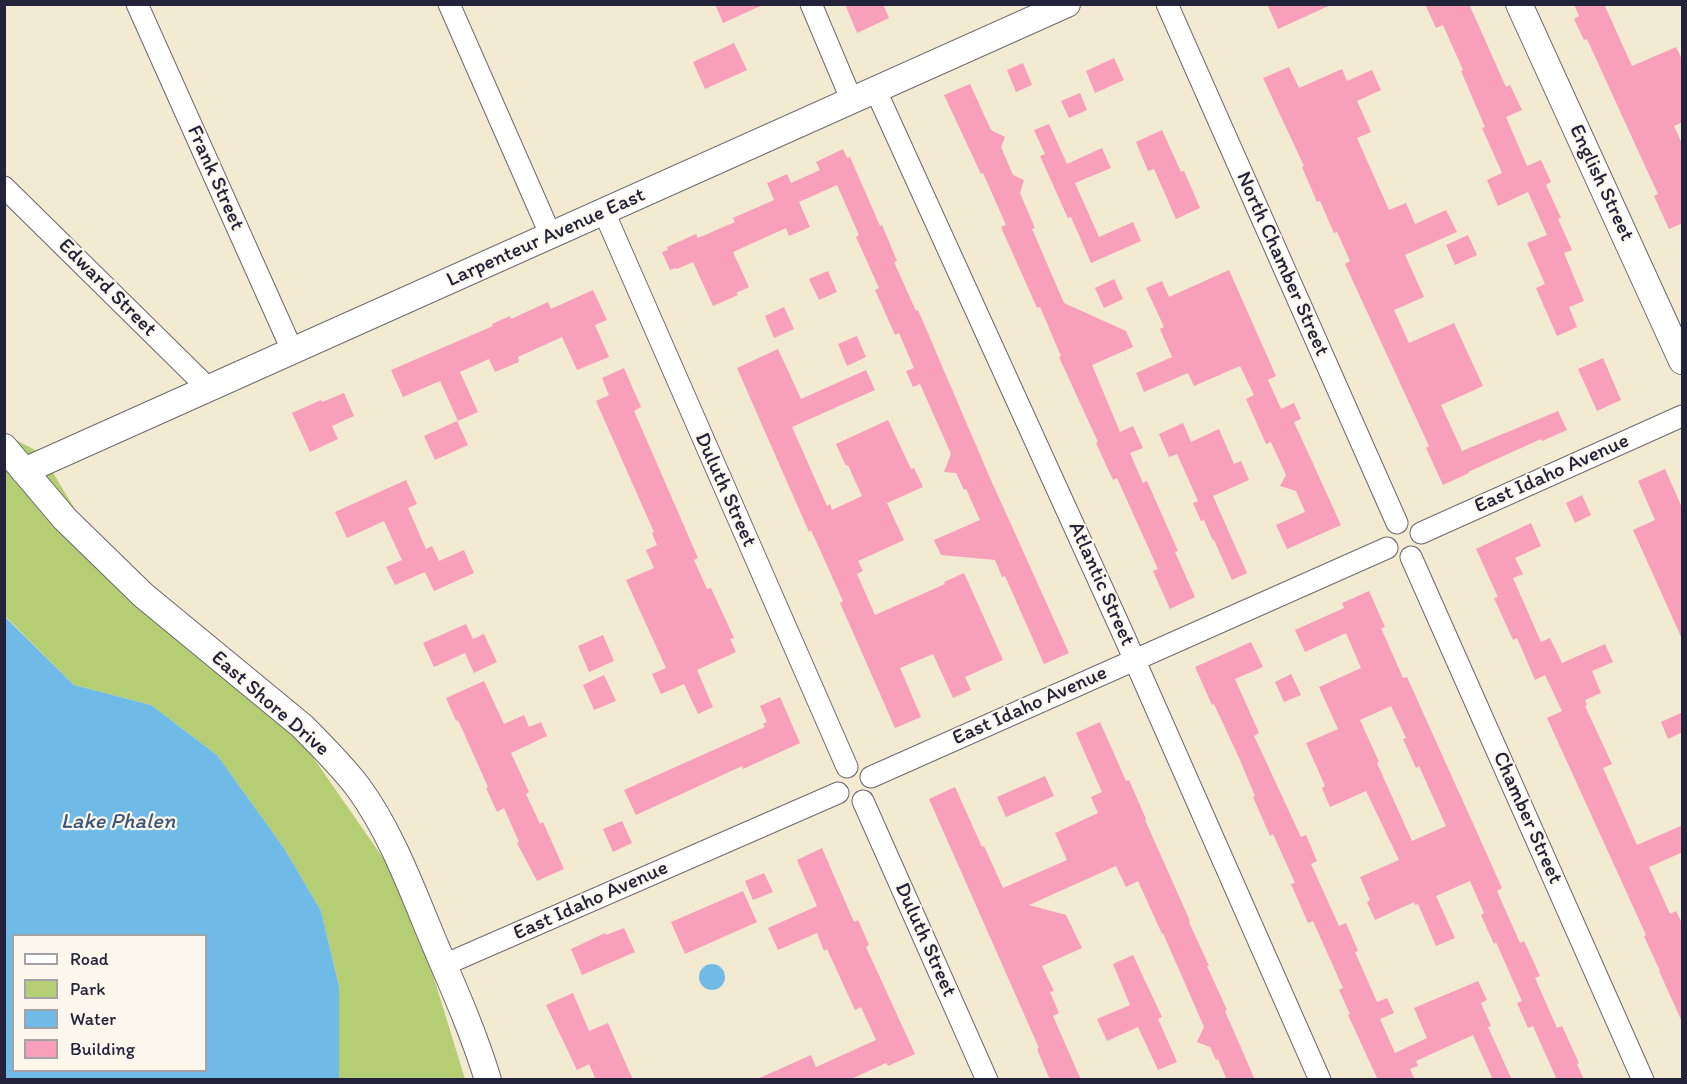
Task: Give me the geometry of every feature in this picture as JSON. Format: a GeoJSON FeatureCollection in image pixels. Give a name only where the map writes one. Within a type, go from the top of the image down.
{"type":"FeatureCollection","features":[{"type":"Feature","properties":{"kind":"street","name":"Frank Street"},"geometry":{"type":"LineString","coordinates":[[137,4],[292,352]]}},
{"type":"Feature","properties":{"kind":"street"},"geometry":{"type":"LineString","coordinates":[[448,4],[551,236]]}},
{"type":"Feature","properties":{"kind":"street"},"geometry":{"type":"LineString","coordinates":[[811,4],[852,101]]}},
{"type":"Feature","properties":{"kind":"street","name":"Larpenteur Avenue East"},"geometry":{"type":"LineString","coordinates":[[24,471],[1067,4]]}},
{"type":"Feature","properties":{"kind":"street","name":"North Chamber Street"},"geometry":{"type":"LineString","coordinates":[[1167,4],[1397,523]]}},
{"type":"Feature","properties":{"kind":"street","name":"English Street"},"geometry":{"type":"LineString","coordinates":[[1519,4],[1683,361]]}},
{"type":"Feature","properties":{"kind":"street","name":"Atlantic Street"},"geometry":{"type":"LineString","coordinates":[[876,91],[1135,659],[1320,1080]]}},
{"type":"Feature","properties":{"kind":"street","name":"Edward Street"},"geometry":{"type":"LineString","coordinates":[[4,187],[209,389]]}},
{"type":"Feature","properties":{"kind":"street","name":"Duluth Street"},"geometry":{"type":"LineString","coordinates":[[604,212],[847,767]]}},
{"type":"Feature","properties":{"kind":"street","name":"East Idaho Avenue"},"geometry":{"type":"LineString","coordinates":[[1421,533],[1683,416]]}},
{"type":"Feature","properties":{"kind":"street","name":"East Shore Drive"},"geometry":{"type":"LineString","coordinates":[[4,447],[66,519],[144,595],[302,726],[358,788],[386,833],[476,1042],[488,1080]]}},
{"type":"Feature","properties":{"kind":"street"},"geometry":{"type":"LineString","coordinates":[[1397,523],[1413,524],[1421,533],[1422,544],[1412,557],[1395,556],[1387,548],[1388,531],[1397,523]]}},
{"type":"Feature","properties":{"kind":"street","name":"East Idaho Avenue"},"geometry":{"type":"LineString","coordinates":[[871,777],[1387,548]]}},
{"type":"Feature","properties":{"kind":"street","name":"Chamber Street"},"geometry":{"type":"LineString","coordinates":[[1412,557],[1643,1080]]}},
{"type":"Feature","properties":{"kind":"street"},"geometry":{"type":"LineString","coordinates":[[847,767],[864,768],[871,777],[873,788],[863,801],[851,803],[838,793],[836,781],[842,770],[847,767]]}},
{"type":"Feature","properties":{"kind":"street","name":"East Idaho Avenue"},"geometry":{"type":"LineString","coordinates":[[444,965],[838,793]]}},
{"type":"Feature","properties":{"kind":"street","name":"Duluth Street"},"geometry":{"type":"LineString","coordinates":[[863,801],[982,1078]]}},
{"type":"Feature","properties":{"kind":"green space"},"geometry":{"type":"Polygon","coordinates":[[[4,434],[41,453],[130,600],[301,740],[408,894],[465,1079],[339,1079],[339,986],[321,911],[284,848],[217,755],[151,705],[74,685],[5,616],[4,434]]]}},
{"type":"Feature","properties":{"kind":"water","name":"Lake Phalen"},"geometry":{"type":"Polygon","coordinates":[[[4,616],[74,685],[151,705],[217,755],[284,848],[321,911],[339,986],[339,1079],[5,1079],[4,616]]]}},
{"type":"Feature","properties":{"kind":"water"},"geometry":{"type":"Polygon","coordinates":[[[712,964],[721,968],[725,977],[721,986],[712,990],[703,986],[699,977],[703,968],[712,964]]]}},
{"type":"Feature","properties":{"kind":"building"},"geometry":{"type":"Polygon","coordinates":[[[715,4],[765,4],[723,23],[715,4]]]}},
{"type":"Feature","properties":{"kind":"building"},"geometry":{"type":"Polygon","coordinates":[[[845,4],[883,4],[889,18],[857,33],[845,4]]]}},
{"type":"Feature","properties":{"kind":"building"},"geometry":{"type":"Polygon","coordinates":[[[1267,4],[1333,4],[1278,29],[1267,4]]]}},
{"type":"Feature","properties":{"kind":"building"},"geometry":{"type":"Polygon","coordinates":[[[1425,4],[1469,4],[1506,87],[1510,85],[1522,110],[1506,117],[1527,166],[1541,160],[1551,182],[1546,185],[1572,250],[1564,253],[1584,301],[1569,307],[1577,327],[1557,336],[1536,288],[1545,284],[1527,243],[1547,235],[1528,192],[1498,206],[1487,180],[1502,173],[1482,128],[1485,127],[1461,71],[1463,70],[1443,25],[1436,28],[1425,4]]]}},
{"type":"Feature","properties":{"kind":"building"},"geometry":{"type":"Polygon","coordinates":[[[1574,4],[1604,4],[1632,66],[1676,47],[1683,61],[1683,122],[1674,126],[1683,146],[1683,223],[1669,229],[1654,196],[1658,194],[1587,39],[1584,40],[1574,19],[1579,16],[1574,4]]]}},
{"type":"Feature","properties":{"kind":"building"},"geometry":{"type":"Polygon","coordinates":[[[734,43],[747,70],[705,89],[693,62],[734,43]]]}},
{"type":"Feature","properties":{"kind":"building"},"geometry":{"type":"Polygon","coordinates":[[[1114,58],[1124,80],[1095,93],[1086,71],[1114,58]]]}},
{"type":"Feature","properties":{"kind":"building"},"geometry":{"type":"Polygon","coordinates":[[[1023,63],[1032,85],[1016,92],[1007,70],[1023,63]]]}},
{"type":"Feature","properties":{"kind":"building"},"geometry":{"type":"Polygon","coordinates":[[[1289,67],[1299,88],[1342,69],[1347,81],[1372,70],[1381,90],[1357,101],[1371,132],[1357,138],[1389,210],[1406,203],[1415,224],[1446,210],[1457,232],[1405,255],[1424,297],[1394,310],[1409,343],[1454,323],[1483,386],[1441,405],[1462,451],[1558,411],[1567,430],[1542,441],[1541,439],[1443,485],[1426,448],[1429,446],[1345,264],[1350,261],[1320,201],[1317,202],[1302,167],[1304,166],[1263,78],[1289,67]]]}},
{"type":"Feature","properties":{"kind":"building"},"geometry":{"type":"Polygon","coordinates":[[[970,84],[991,130],[1005,137],[1001,147],[1013,175],[1024,180],[1020,193],[1035,228],[1032,229],[1064,303],[1126,331],[1133,347],[1092,365],[1120,432],[1133,426],[1143,448],[1130,453],[1143,483],[1147,481],[1178,551],[1175,552],[1195,597],[1170,609],[1153,571],[1158,569],[1117,478],[1113,480],[1096,443],[1098,442],[1059,357],[1061,356],[1040,307],[1037,308],[1001,227],[1006,225],[944,95],[970,84]]]}},
{"type":"Feature","properties":{"kind":"building"},"geometry":{"type":"Polygon","coordinates":[[[1080,93],[1087,110],[1069,118],[1061,101],[1080,93]]]}},
{"type":"Feature","properties":{"kind":"building"},"geometry":{"type":"Polygon","coordinates":[[[1049,124],[1067,164],[1102,148],[1111,168],[1075,183],[1099,237],[1133,222],[1141,241],[1091,263],[1040,156],[1045,154],[1034,130],[1049,124]]]}},
{"type":"Feature","properties":{"kind":"building"},"geometry":{"type":"Polygon","coordinates":[[[1162,130],[1181,172],[1184,171],[1200,208],[1176,219],[1154,169],[1148,171],[1136,142],[1162,130]]]}},
{"type":"Feature","properties":{"kind":"building"},"geometry":{"type":"Polygon","coordinates":[[[843,149],[847,158],[850,157],[880,226],[882,225],[897,261],[894,262],[916,311],[918,310],[1069,653],[1044,664],[1005,576],[1002,577],[995,560],[941,555],[934,540],[980,520],[956,473],[944,472],[951,454],[920,384],[913,387],[906,371],[914,368],[899,333],[895,335],[875,290],[879,288],[856,237],[859,235],[837,185],[799,202],[810,227],[789,236],[786,228],[733,252],[749,287],[736,293],[738,295],[713,306],[693,262],[670,270],[662,252],[668,250],[667,247],[696,234],[698,238],[735,222],[733,218],[774,200],[767,183],[787,174],[791,183],[820,170],[816,162],[843,149]]]}},
{"type":"Feature","properties":{"kind":"building"},"geometry":{"type":"Polygon","coordinates":[[[1468,235],[1477,255],[1455,265],[1446,245],[1468,235]]]}},
{"type":"Feature","properties":{"kind":"building"},"geometry":{"type":"Polygon","coordinates":[[[1229,270],[1276,376],[1268,380],[1281,409],[1294,403],[1301,419],[1294,422],[1341,525],[1287,549],[1276,525],[1305,512],[1296,491],[1280,486],[1286,475],[1271,442],[1266,444],[1246,399],[1254,395],[1240,366],[1194,386],[1188,373],[1144,392],[1136,373],[1172,357],[1160,329],[1164,327],[1146,288],[1162,281],[1169,297],[1229,270]]]}},
{"type":"Feature","properties":{"kind":"building"},"geometry":{"type":"Polygon","coordinates":[[[828,271],[837,292],[819,300],[809,279],[828,271]]]}},
{"type":"Feature","properties":{"kind":"building"},"geometry":{"type":"Polygon","coordinates":[[[1114,279],[1123,299],[1104,308],[1095,288],[1114,279]]]}},
{"type":"Feature","properties":{"kind":"building"},"geometry":{"type":"Polygon","coordinates":[[[593,290],[607,320],[595,325],[609,357],[577,370],[562,337],[518,357],[519,362],[495,372],[489,359],[460,372],[478,412],[458,421],[440,381],[403,397],[391,370],[493,326],[492,324],[510,316],[511,319],[548,302],[551,309],[593,290]]]}},
{"type":"Feature","properties":{"kind":"building"},"geometry":{"type":"Polygon","coordinates":[[[784,307],[794,329],[774,338],[765,316],[784,307]]]}},
{"type":"Feature","properties":{"kind":"building"},"geometry":{"type":"Polygon","coordinates":[[[857,336],[866,357],[847,366],[838,344],[857,336]]]}},
{"type":"Feature","properties":{"kind":"building"},"geometry":{"type":"Polygon","coordinates":[[[778,349],[801,399],[866,370],[875,390],[792,427],[827,506],[830,504],[832,510],[862,496],[836,444],[888,420],[911,469],[914,468],[923,487],[887,503],[904,540],[858,561],[863,571],[857,574],[875,615],[945,584],[944,582],[964,573],[1003,660],[965,677],[971,690],[953,698],[933,654],[900,668],[921,717],[895,728],[840,603],[843,601],[811,530],[809,532],[737,368],[778,349]]]}},
{"type":"Feature","properties":{"kind":"building"},"geometry":{"type":"Polygon","coordinates":[[[1603,358],[1621,400],[1597,411],[1578,369],[1603,358]]]}},
{"type":"Feature","properties":{"kind":"building"},"geometry":{"type":"Polygon","coordinates":[[[624,368],[641,407],[634,411],[698,558],[694,560],[707,589],[711,588],[734,638],[730,639],[736,652],[697,670],[713,707],[698,714],[684,684],[661,694],[652,674],[666,668],[626,580],[654,568],[646,550],[657,545],[652,533],[654,532],[596,401],[609,395],[602,378],[624,368]]]}},
{"type":"Feature","properties":{"kind":"building"},"geometry":{"type":"Polygon","coordinates":[[[344,393],[354,416],[332,426],[338,439],[310,452],[292,413],[344,393]]]}},
{"type":"Feature","properties":{"kind":"building"},"geometry":{"type":"Polygon","coordinates":[[[457,421],[468,445],[435,460],[424,436],[457,421]]]}},
{"type":"Feature","properties":{"kind":"building"},"geometry":{"type":"Polygon","coordinates":[[[1183,423],[1191,442],[1219,429],[1234,464],[1241,461],[1249,480],[1213,496],[1247,573],[1232,580],[1204,520],[1201,521],[1193,503],[1198,501],[1177,454],[1169,457],[1159,434],[1183,423]]]}},
{"type":"Feature","properties":{"kind":"building"},"geometry":{"type":"Polygon","coordinates":[[[1665,469],[1683,510],[1683,641],[1633,530],[1655,520],[1638,481],[1665,469]]]}},
{"type":"Feature","properties":{"kind":"building"},"geometry":{"type":"Polygon","coordinates":[[[406,480],[417,504],[408,508],[426,549],[432,546],[439,561],[464,550],[474,573],[434,591],[425,572],[395,585],[386,567],[402,560],[384,521],[347,538],[335,512],[406,480]]]}},
{"type":"Feature","properties":{"kind":"building"},"geometry":{"type":"Polygon","coordinates":[[[1582,495],[1591,515],[1575,523],[1566,503],[1582,495]]]}},
{"type":"Feature","properties":{"kind":"building"},"geometry":{"type":"Polygon","coordinates":[[[1531,523],[1541,546],[1515,558],[1523,574],[1513,578],[1541,642],[1550,638],[1562,663],[1605,644],[1613,662],[1592,671],[1601,693],[1585,700],[1587,705],[1585,706],[1612,764],[1603,768],[1637,845],[1683,825],[1683,852],[1649,867],[1670,914],[1676,911],[1683,925],[1683,1024],[1644,936],[1646,935],[1547,718],[1562,711],[1545,675],[1535,680],[1517,638],[1513,640],[1494,598],[1498,597],[1476,549],[1531,523]]]}},
{"type":"Feature","properties":{"kind":"building"},"geometry":{"type":"Polygon","coordinates":[[[1369,591],[1385,627],[1381,628],[1403,678],[1407,677],[1502,888],[1497,891],[1520,943],[1524,941],[1540,976],[1535,978],[1557,1028],[1562,1026],[1584,1080],[1557,1080],[1533,1026],[1528,1028],[1517,1003],[1522,1001],[1496,942],[1494,944],[1481,915],[1484,913],[1470,881],[1436,896],[1455,938],[1436,946],[1418,904],[1415,905],[1414,902],[1375,920],[1367,902],[1370,900],[1360,877],[1399,860],[1366,791],[1330,807],[1322,788],[1325,786],[1306,743],[1338,729],[1319,687],[1361,668],[1346,633],[1305,652],[1295,630],[1344,608],[1342,603],[1369,591]],[[1391,706],[1360,720],[1412,841],[1446,826],[1419,766],[1416,768],[1403,739],[1406,738],[1391,706]]]}},
{"type":"Feature","properties":{"kind":"building"},"geometry":{"type":"Polygon","coordinates":[[[466,624],[473,639],[484,634],[497,662],[474,673],[465,653],[434,667],[423,643],[466,624]]]}},
{"type":"Feature","properties":{"kind":"building"},"geometry":{"type":"Polygon","coordinates":[[[603,635],[614,661],[589,672],[578,646],[603,635]]]}},
{"type":"Feature","properties":{"kind":"building"},"geometry":{"type":"Polygon","coordinates":[[[1251,642],[1263,667],[1235,679],[1259,733],[1254,736],[1301,837],[1306,835],[1317,861],[1311,864],[1339,926],[1346,923],[1358,951],[1355,952],[1377,1002],[1387,998],[1394,1013],[1380,1019],[1395,1053],[1427,1038],[1414,1008],[1478,981],[1487,1000],[1481,1003],[1491,1026],[1488,1027],[1512,1080],[1493,1080],[1473,1035],[1416,1061],[1418,1066],[1410,1069],[1415,1080],[1378,1080],[1348,1015],[1350,1014],[1339,990],[1343,988],[1313,921],[1308,923],[1291,884],[1295,883],[1273,834],[1270,836],[1240,760],[1195,667],[1251,642]]]}},
{"type":"Feature","properties":{"kind":"building"},"geometry":{"type":"Polygon","coordinates":[[[1291,674],[1301,695],[1284,702],[1275,682],[1291,674]]]}},
{"type":"Feature","properties":{"kind":"building"},"geometry":{"type":"Polygon","coordinates":[[[604,675],[616,701],[594,710],[583,685],[604,675]]]}},
{"type":"Feature","properties":{"kind":"building"},"geometry":{"type":"Polygon","coordinates":[[[484,681],[504,724],[524,715],[529,727],[541,722],[547,736],[511,753],[529,792],[526,794],[540,824],[543,822],[564,869],[537,881],[517,843],[519,842],[504,808],[497,812],[486,788],[488,787],[446,698],[484,681]]]}},
{"type":"Feature","properties":{"kind":"building"},"geometry":{"type":"Polygon","coordinates":[[[780,697],[800,743],[743,769],[742,766],[636,815],[624,790],[765,727],[763,724],[767,722],[760,706],[780,697]]]}},
{"type":"Feature","properties":{"kind":"building"},"geometry":{"type":"Polygon","coordinates":[[[1683,712],[1683,732],[1668,739],[1661,722],[1683,712]]]}},
{"type":"Feature","properties":{"kind":"building"},"geometry":{"type":"Polygon","coordinates":[[[1100,722],[1146,819],[1255,1080],[1227,1080],[1210,1047],[1197,1042],[1204,1027],[1163,933],[1138,881],[1126,887],[1116,866],[1029,905],[1066,915],[1082,948],[1042,966],[1054,991],[1050,992],[1059,1013],[1053,1016],[1081,1080],[1050,1080],[1037,1049],[1039,1048],[929,799],[955,787],[1003,888],[1067,860],[1055,833],[1098,813],[1091,797],[1102,792],[1076,733],[1100,722]]]}},
{"type":"Feature","properties":{"kind":"building"},"geometry":{"type":"Polygon","coordinates":[[[1045,776],[1054,796],[1006,817],[997,797],[1045,776]]]}},
{"type":"Feature","properties":{"kind":"building"},"geometry":{"type":"Polygon","coordinates":[[[622,821],[632,843],[613,852],[603,829],[622,821]]]}},
{"type":"Feature","properties":{"kind":"building"},"geometry":{"type":"Polygon","coordinates":[[[822,848],[854,922],[858,920],[869,945],[866,947],[915,1054],[888,1066],[886,1063],[849,1080],[755,1080],[811,1055],[816,1067],[876,1040],[861,1007],[855,1010],[827,949],[824,951],[817,933],[778,950],[768,928],[817,906],[797,860],[822,848]]]}},
{"type":"Feature","properties":{"kind":"building"},"geometry":{"type":"Polygon","coordinates":[[[764,873],[773,892],[753,900],[745,881],[764,873]]]}},
{"type":"Feature","properties":{"kind":"building"},"geometry":{"type":"Polygon","coordinates":[[[743,891],[757,922],[685,954],[671,922],[743,891]]]}},
{"type":"Feature","properties":{"kind":"building"},"geometry":{"type":"Polygon","coordinates":[[[624,928],[635,952],[582,975],[571,949],[605,933],[606,935],[624,928]]]}},
{"type":"Feature","properties":{"kind":"building"},"geometry":{"type":"Polygon","coordinates":[[[1133,955],[1162,1017],[1158,1019],[1177,1062],[1158,1070],[1138,1027],[1107,1041],[1097,1019],[1130,1005],[1113,964],[1133,955]]]}},
{"type":"Feature","properties":{"kind":"building"},"geometry":{"type":"Polygon","coordinates":[[[573,993],[589,1031],[608,1023],[633,1080],[596,1080],[589,1064],[577,1070],[546,1005],[573,993]]]}}]}
